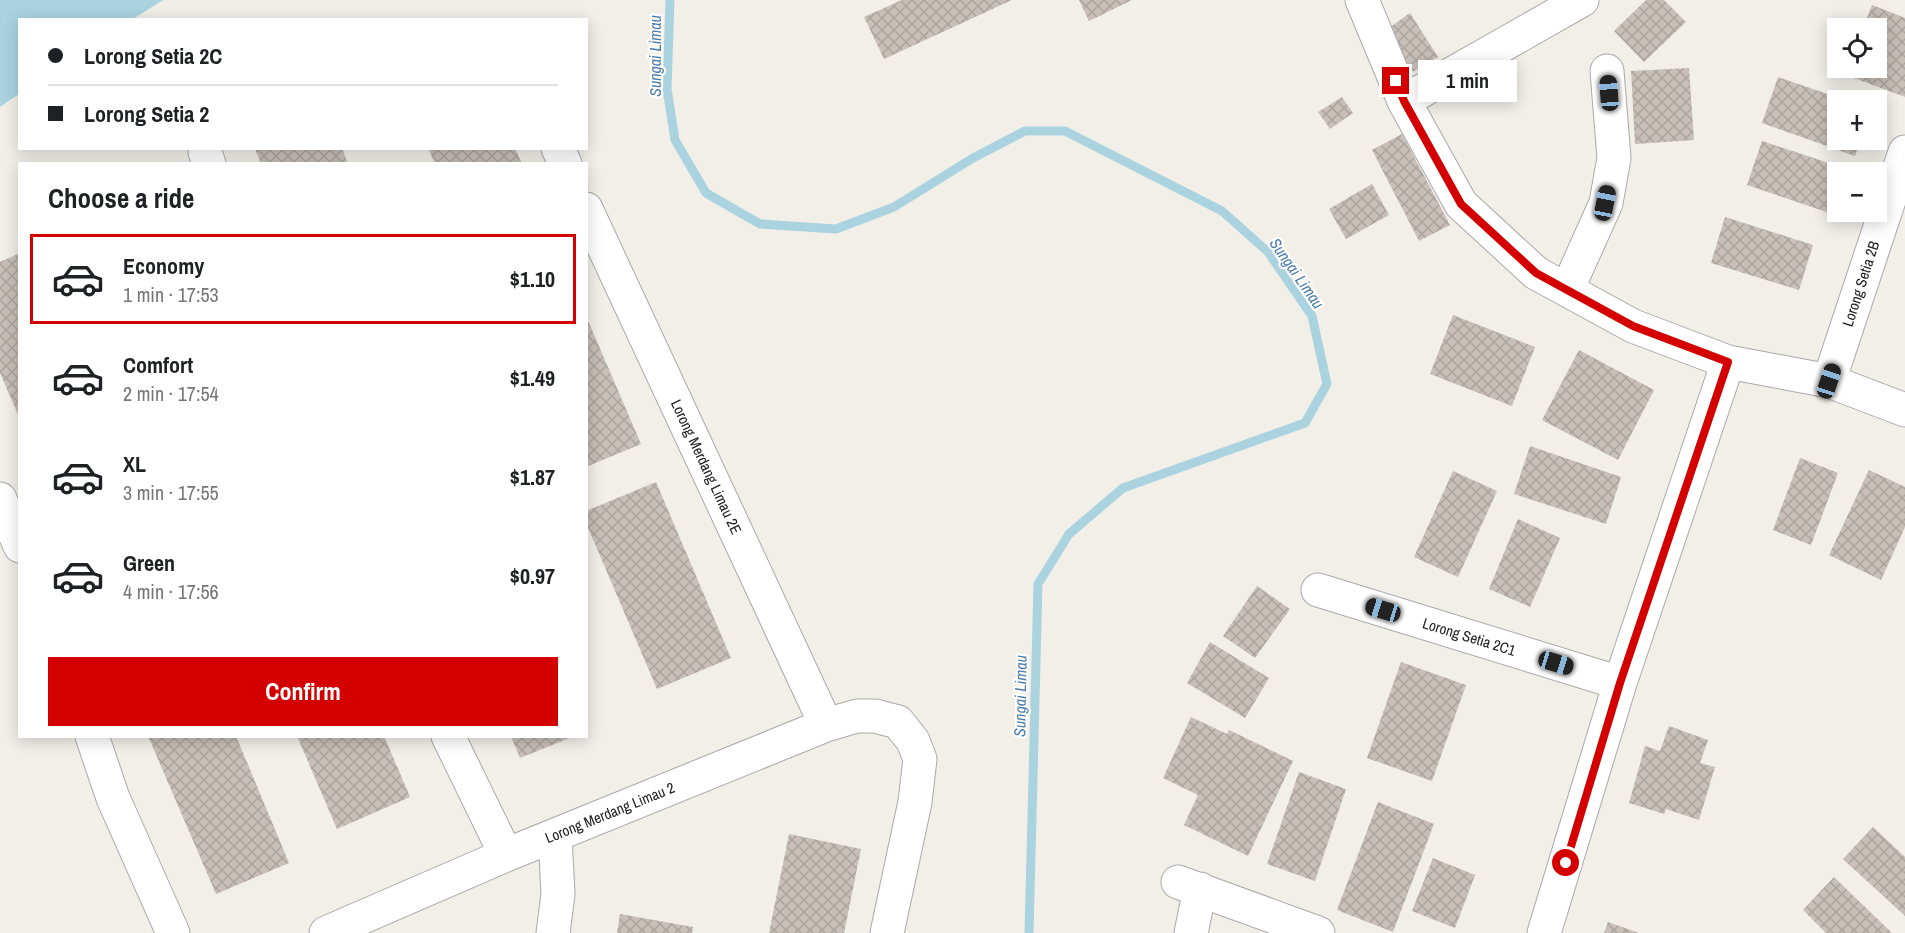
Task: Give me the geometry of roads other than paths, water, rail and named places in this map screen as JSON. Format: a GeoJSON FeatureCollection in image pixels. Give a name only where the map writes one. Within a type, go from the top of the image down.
{"type":"FeatureCollection","features":[{"type":"Feature","properties":{"kind":"street"},"geometry":{"type":"LineString","coordinates":[[1362,0],[1404,101],[1461,204],[1536,273],[1633,326],[1728,362],[1829,381],[1905,410]]}},
{"type":"Feature","properties":{"kind":"street"},"geometry":{"type":"LineString","coordinates":[[1404,101],[1582,0]]}},
{"type":"Feature","properties":{"kind":"street"},"geometry":{"type":"LineString","coordinates":[[1567,290],[1605,203],[1614,158],[1607,71]]}},
{"type":"Feature","properties":{"kind":"street","name":"Lorong Setia 2B"},"geometry":{"type":"LineString","coordinates":[[1829,381],[1905,152]]}},
{"type":"Feature","properties":{"kind":"street","name":"Lorong Merdang Limau 2E"},"geometry":{"type":"LineString","coordinates":[[588,213],[825,725]]}},
{"type":"Feature","properties":{"kind":"street"},"geometry":{"type":"LineString","coordinates":[[1546,932],[1620,683],[1728,362]]}},
{"type":"Feature","properties":{"kind":"street"},"geometry":{"type":"LineString","coordinates":[[0,499],[18,541]]}},
{"type":"Feature","properties":{"kind":"street","name":"Lorong Setia 2C1"},"geometry":{"type":"LineString","coordinates":[[1318,590],[1620,683]]}},
{"type":"Feature","properties":{"kind":"street","name":"Lorong Merdang Limau 2"},"geometry":{"type":"LineString","coordinates":[[326,933],[506,855],[825,725],[857,716],[875,716],[898,722],[913,741],[920,759],[915,802],[887,933]]}},
{"type":"Feature","properties":{"kind":"street"},"geometry":{"type":"LineString","coordinates":[[93,738],[113,798],[173,933]]}},
{"type":"Feature","properties":{"kind":"street"},"geometry":{"type":"LineString","coordinates":[[449,738],[506,855]]}},
{"type":"Feature","properties":{"kind":"street"},"geometry":{"type":"LineString","coordinates":[[553,933],[558,894],[555,836]]}},
{"type":"Feature","properties":{"kind":"street"},"geometry":{"type":"LineString","coordinates":[[1191,933],[1189,885],[1318,933]]}},
{"type":"Feature","properties":{"kind":"water"},"geometry":{"type":"Polygon","coordinates":[[[0,0],[163,0],[135,18],[18,18],[18,95],[0,107],[0,0]]]}},
{"type":"Feature","properties":{"kind":"waterway","name":"Sungai Limau"},"geometry":{"type":"LineString","coordinates":[[670,0],[667,89],[675,140],[706,193],[760,224],[836,229],[894,207],[973,158],[1025,131],[1065,131],[1222,211],[1268,252],[1312,316],[1327,384],[1305,423],[1123,488],[1069,534],[1038,584],[1029,933]]}}]}
